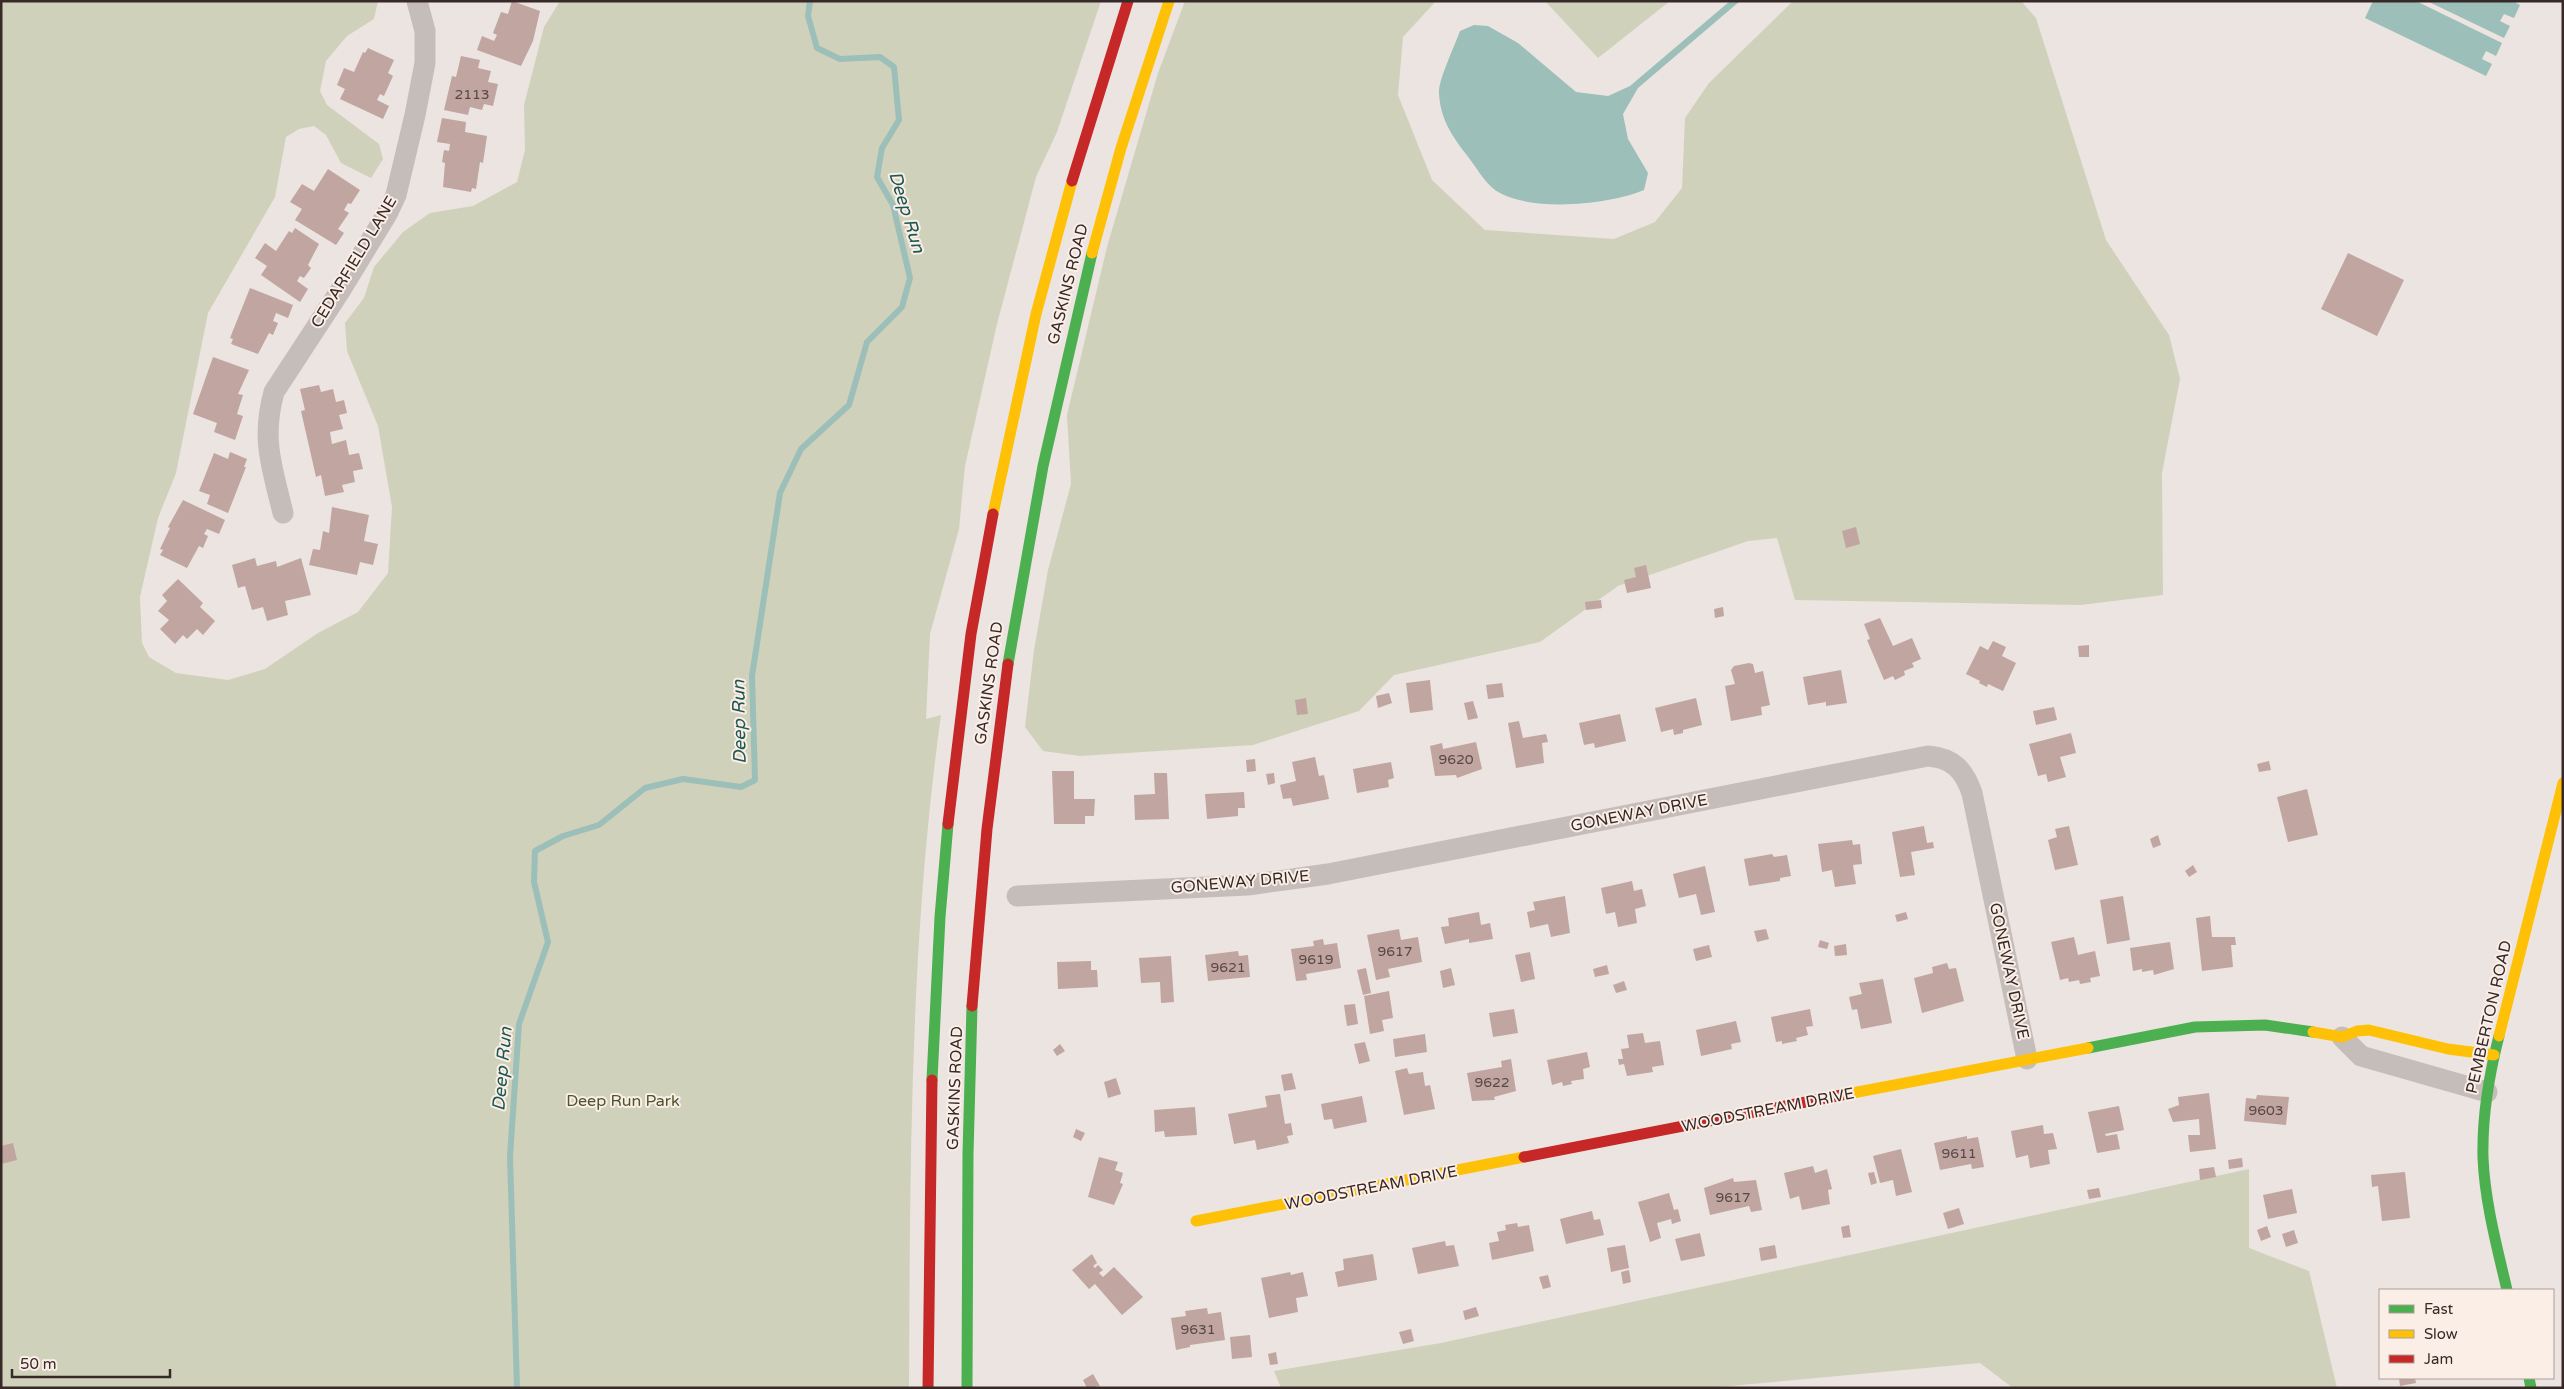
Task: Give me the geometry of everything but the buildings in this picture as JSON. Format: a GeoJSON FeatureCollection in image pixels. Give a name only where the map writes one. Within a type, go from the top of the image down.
{"type":"FeatureCollection","features":[{"type":"Feature","properties":{"kind":"main road","name":"GASKINS ROAD"},"geometry":{"type":"LineString","coordinates":[[928,1388],[929,1152],[934,1012],[945,850],[974,618],[1026,355],[1062,216],[1101,82],[1128,1]]}},
{"type":"Feature","properties":{"kind":"main road","name":"GASKINS ROAD"},"geometry":{"type":"LineString","coordinates":[[967,1388],[969,1103],[978,925],[991,782],[1011,636],[1048,440],[1074,320],[1108,193],[1169,1]]}},
{"type":"Feature","properties":{"kind":"main road","name":"PEMBERTON ROAD"},"geometry":{"type":"LineString","coordinates":[[2507,1289],[2494,1236],[2485,1182],[2484,1123],[2487,1092],[2494,1056],[2557,827],[2563,783]]}},
{"type":"Feature","properties":{"kind":"main road","name":"WOODSTREAM DRIVE"},"geometry":{"type":"LineString","coordinates":[[1196,1221],[2186,1029],[2233,1024],[2265,1025],[2342,1037],[2357,1031],[2370,1030],[2448,1049],[2494,1056]]}},
{"type":"Feature","properties":{"kind":"street","name":"CEDARFIELD LANE"},"geometry":{"type":"LineString","coordinates":[[284,513],[268,455],[266,427],[274,392],[340,291],[387,214],[396,195],[425,63],[425,31],[417,1]]}},
{"type":"Feature","properties":{"kind":"street","name":"GONEWAY DRIVE"},"geometry":{"type":"LineString","coordinates":[[1016,896],[1248,885],[1328,874],[1928,756],[1942,757],[1955,763],[1967,777],[1972,793],[2027,1059]]}},
{"type":"Feature","properties":{"kind":"street"},"geometry":{"type":"LineString","coordinates":[[2342,1037],[2361,1056],[2487,1092]]}},
{"type":"Feature","properties":{"kind":"green space","name":"Deep Run Park"},"geometry":{"type":"Polygon","coordinates":[[[1,1],[378,1],[374,19],[347,36],[326,61],[320,91],[327,105],[379,144],[383,159],[371,178],[341,163],[326,135],[314,126],[299,129],[286,137],[275,197],[208,313],[176,473],[158,518],[140,597],[142,643],[149,657],[176,673],[228,680],[265,669],[318,633],[358,612],[388,573],[392,507],[378,426],[347,351],[345,323],[364,298],[374,267],[403,232],[430,213],[473,206],[517,182],[525,150],[524,105],[544,27],[560,1],[1101,1],[1057,132],[1036,177],[997,324],[965,466],[959,529],[930,634],[926,719],[941,715],[923,883],[914,1051],[911,1135],[909,1388],[1,1388],[1,1]]]}},
{"type":"Feature","properties":{"kind":"green space"},"geometry":{"type":"Polygon","coordinates":[[[1185,1],[1436,1],[1403,37],[1398,95],[1432,180],[1485,230],[1614,239],[1655,222],[1682,188],[1685,118],[1709,83],[1793,1],[2021,1],[2036,18],[2106,240],[2169,335],[2180,379],[2162,473],[2163,595],[2080,605],[1795,600],[1777,538],[1748,541],[1618,586],[1540,642],[1394,675],[1359,711],[1253,745],[1080,756],[1043,751],[1025,727],[1034,650],[1048,570],[1071,484],[1067,415],[1107,247],[1158,73],[1185,1]]]}},
{"type":"Feature","properties":{"kind":"green space"},"geometry":{"type":"Polygon","coordinates":[[[1545,1],[1670,1],[1598,58],[1545,1]]]}},
{"type":"Feature","properties":{"kind":"green space"},"geometry":{"type":"Polygon","coordinates":[[[2249,1169],[2249,1248],[2309,1271],[2337,1388],[2013,1388],[1980,1363],[1708,1388],[1281,1388],[1274,1371],[1441,1343],[2249,1169]]]}},
{"type":"Feature","properties":{"kind":"water"},"geometry":{"type":"Polygon","coordinates":[[[1730,1],[1740,1],[1638,88],[1623,114],[1628,139],[1648,173],[1644,190],[1610,200],[1590,203],[1548,204],[1528,202],[1510,197],[1495,190],[1487,183],[1456,140],[1444,118],[1439,93],[1441,80],[1460,31],[1474,25],[1488,26],[1518,43],[1576,92],[1608,96],[1630,86],[1730,1]]]}},
{"type":"Feature","properties":{"kind":"water"},"geometry":{"type":"Polygon","coordinates":[[[2373,1],[2416,1],[2502,43],[2496,56],[2486,51],[2482,59],[2492,64],[2486,76],[2365,18],[2373,1]]]}},
{"type":"Feature","properties":{"kind":"water"},"geometry":{"type":"Polygon","coordinates":[[[2427,1],[2513,1],[2520,5],[2514,18],[2504,14],[2500,21],[2510,26],[2504,38],[2427,1]]]}},
{"type":"Feature","properties":{"kind":"waterway","name":"Deep Run"},"geometry":{"type":"LineString","coordinates":[[517,1388],[510,1156],[519,1024],[548,942],[534,882],[535,851],[563,836],[599,825],[645,788],[683,779],[741,787],[755,780],[752,676],[780,493],[801,449],[849,405],[867,342],[902,307],[910,278],[893,205],[877,177],[882,148],[899,120],[894,67],[880,57],[840,59],[817,48],[808,16],[810,1]]}},
{"type":"Feature","properties":{"kind":"traffic: fast"},"geometry":{"type":"LineString","coordinates":[[1008,664],[1043,466],[1092,253]]}},
{"type":"Feature","properties":{"kind":"traffic: fast"},"geometry":{"type":"LineString","coordinates":[[932,1080],[940,917],[948,824]]}},
{"type":"Feature","properties":{"kind":"traffic: fast"},"geometry":{"type":"LineString","coordinates":[[967,1388],[968,1154],[972,1006]]}},
{"type":"Feature","properties":{"kind":"traffic: fast"},"geometry":{"type":"LineString","coordinates":[[2088,1048],[2195,1027],[2265,1025],[2313,1032]]}},
{"type":"Feature","properties":{"kind":"traffic: fast"},"geometry":{"type":"LineString","coordinates":[[2499,1036],[2487,1096],[2483,1158],[2489,1208],[2507,1289]]}},
{"type":"Feature","properties":{"kind":"traffic: fast"},"geometry":{"type":"LineString","coordinates":[[2529,1379],[2531,1388]]}},
{"type":"Feature","properties":{"kind":"traffic: slow"},"geometry":{"type":"LineString","coordinates":[[1092,253],[1121,148],[1169,1]]}},
{"type":"Feature","properties":{"kind":"traffic: slow"},"geometry":{"type":"LineString","coordinates":[[993,514],[1036,314],[1072,181]]}},
{"type":"Feature","properties":{"kind":"traffic: slow"},"geometry":{"type":"LineString","coordinates":[[2499,1036],[2563,783]]}},
{"type":"Feature","properties":{"kind":"traffic: slow"},"geometry":{"type":"LineString","coordinates":[[2313,1032],[2342,1037],[2357,1031],[2369,1030],[2448,1049],[2494,1055]]}},
{"type":"Feature","properties":{"kind":"traffic: slow"},"geometry":{"type":"LineString","coordinates":[[1842,1095],[2088,1048]]}},
{"type":"Feature","properties":{"kind":"traffic: slow"},"geometry":{"type":"LineString","coordinates":[[1196,1221],[1524,1157]]}},
{"type":"Feature","properties":{"kind":"traffic: jam"},"geometry":{"type":"LineString","coordinates":[[1072,181],[1128,1]]}},
{"type":"Feature","properties":{"kind":"traffic: jam"},"geometry":{"type":"LineString","coordinates":[[948,824],[971,634],[993,514]]}},
{"type":"Feature","properties":{"kind":"traffic: jam"},"geometry":{"type":"LineString","coordinates":[[972,1006],[987,829],[1008,664]]}},
{"type":"Feature","properties":{"kind":"traffic: jam"},"geometry":{"type":"LineString","coordinates":[[928,1388],[932,1080]]}},
{"type":"Feature","properties":{"kind":"traffic: jam"},"geometry":{"type":"LineString","coordinates":[[1524,1157],[1842,1095]]}}]}
